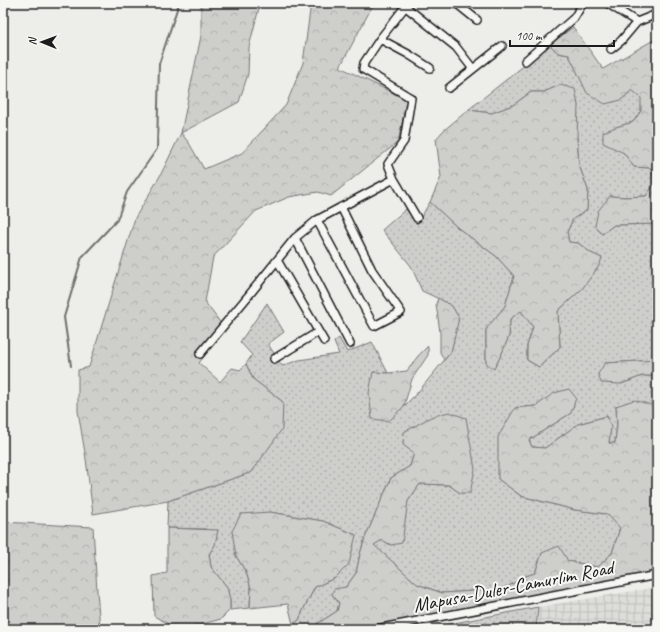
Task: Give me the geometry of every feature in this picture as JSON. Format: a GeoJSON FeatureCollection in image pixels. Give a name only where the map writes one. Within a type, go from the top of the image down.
{"type":"FeatureCollection","features":[{"type":"Feature","properties":{"kind":"street"},"geometry":{"type":"LineString","coordinates":[[456,3],[477,20]]}},
{"type":"Feature","properties":{"kind":"street"},"geometry":{"type":"LineString","coordinates":[[607,3],[638,22]]}},
{"type":"Feature","properties":{"kind":"street"},"geometry":{"type":"LineString","coordinates":[[417,218],[394,179],[388,164],[404,141],[411,98],[363,70],[364,63],[405,4],[456,47],[473,69]]}},
{"type":"Feature","properties":{"kind":"street"},"geometry":{"type":"LineString","coordinates":[[525,61],[574,18],[579,4]]}},
{"type":"Feature","properties":{"kind":"street"},"geometry":{"type":"LineString","coordinates":[[611,49],[621,41],[638,22],[657,14]]}},
{"type":"Feature","properties":{"kind":"street"},"geometry":{"type":"LineString","coordinates":[[380,39],[430,68]]}},
{"type":"Feature","properties":{"kind":"street"},"geometry":{"type":"LineString","coordinates":[[449,88],[502,46]]}},
{"type":"Feature","properties":{"kind":"street"},"geometry":{"type":"LineString","coordinates":[[200,354],[295,238],[317,220],[394,179]]}},
{"type":"Feature","properties":{"kind":"street"},"geometry":{"type":"LineString","coordinates":[[317,220],[374,326],[401,312],[372,270],[341,207]]}},
{"type":"Feature","properties":{"kind":"street"},"geometry":{"type":"LineString","coordinates":[[295,238],[350,344]]}},
{"type":"Feature","properties":{"kind":"street"},"geometry":{"type":"LineString","coordinates":[[277,260],[324,341]]}},
{"type":"Feature","properties":{"kind":"street"},"geometry":{"type":"LineString","coordinates":[[274,359],[318,332]]}},
{"type":"Feature","properties":{"kind":"street","name":"Mapusa-Duler-Camurlim Road"},"geometry":{"type":"LineString","coordinates":[[376,629],[657,575]]}},
{"type":"Feature","properties":{"kind":"shaded area"},"geometry":{"type":"Polygon","coordinates":[[[657,587],[657,629],[536,629],[538,607],[657,587]]]}},
{"type":"Feature","properties":{"kind":"green space"},"geometry":{"type":"Polygon","coordinates":[[[201,3],[261,3],[249,47],[248,74],[239,102],[181,133],[201,36],[201,3]]]}},
{"type":"Feature","properties":{"kind":"green space"},"geometry":{"type":"Polygon","coordinates":[[[311,3],[374,3],[340,67],[407,100],[398,142],[331,196],[318,192],[289,197],[256,211],[213,257],[205,302],[225,329],[199,363],[220,382],[232,368],[240,370],[246,364],[253,379],[283,402],[282,429],[252,472],[168,501],[93,514],[78,411],[78,370],[89,367],[135,218],[160,176],[181,133],[189,143],[204,169],[242,153],[286,105],[303,63],[311,3]]]}},
{"type":"Feature","properties":{"kind":"green space"},"geometry":{"type":"Polygon","coordinates":[[[573,27],[603,69],[657,38],[657,224],[614,225],[602,234],[595,226],[598,211],[610,196],[646,196],[655,183],[651,168],[634,167],[624,153],[603,143],[603,132],[633,122],[641,111],[641,98],[632,90],[621,100],[605,104],[587,93],[569,55],[558,53],[550,45],[573,27]]]}},
{"type":"Feature","properties":{"kind":"green space"},"geometry":{"type":"Polygon","coordinates":[[[550,45],[558,53],[569,55],[587,92],[621,100],[632,90],[642,98],[641,111],[633,122],[616,127],[624,153],[634,167],[651,168],[655,183],[646,196],[610,196],[602,234],[614,225],[657,224],[657,360],[605,363],[621,384],[642,376],[657,376],[657,410],[654,406],[616,406],[617,423],[615,443],[609,443],[611,427],[607,416],[578,424],[545,448],[532,447],[529,440],[571,413],[555,393],[536,406],[515,408],[498,479],[521,496],[575,510],[608,514],[620,528],[612,553],[598,567],[568,561],[542,553],[535,573],[526,576],[507,587],[489,590],[442,593],[417,584],[373,545],[382,540],[391,545],[408,501],[420,484],[449,485],[460,493],[414,453],[410,466],[391,478],[365,538],[356,573],[346,587],[332,594],[339,603],[337,611],[311,629],[294,629],[293,624],[299,620],[315,587],[335,578],[356,535],[323,521],[270,512],[236,556],[246,572],[251,588],[250,608],[230,610],[230,600],[227,587],[211,567],[209,554],[215,545],[206,529],[167,528],[168,501],[252,472],[283,402],[253,379],[246,364],[252,355],[240,342],[267,303],[284,332],[268,344],[282,366],[299,360],[339,354],[334,342],[339,338],[347,352],[372,342],[388,373],[374,372],[389,421],[418,392],[451,352],[458,318],[452,306],[422,291],[411,266],[382,230],[406,209],[417,224],[430,202],[458,228],[496,256],[514,276],[505,306],[486,330],[486,363],[494,368],[509,336],[510,319],[521,310],[533,327],[527,346],[527,360],[539,367],[560,347],[558,311],[582,289],[602,258],[591,253],[578,243],[569,243],[567,232],[573,219],[587,209],[588,190],[579,165],[577,138],[560,85],[544,92],[531,92],[513,105],[492,113],[468,110],[550,45]]]}},
{"type":"Feature","properties":{"kind":"green space"},"geometry":{"type":"Polygon","coordinates":[[[560,85],[575,89],[578,105],[577,138],[579,165],[588,190],[587,210],[573,219],[567,232],[569,242],[578,243],[591,253],[602,258],[599,266],[582,289],[558,311],[560,347],[539,367],[527,360],[527,346],[533,327],[521,311],[510,319],[509,336],[494,369],[486,363],[486,329],[505,306],[514,276],[496,256],[458,228],[430,202],[441,177],[436,139],[443,131],[468,110],[492,113],[513,105],[531,92],[544,92],[560,85]]]}},
{"type":"Feature","properties":{"kind":"green space"},"geometry":{"type":"Polygon","coordinates":[[[438,298],[452,306],[459,318],[451,352],[444,360],[440,352],[440,332],[436,304],[438,298]]]}},
{"type":"Feature","properties":{"kind":"green space"},"geometry":{"type":"Polygon","coordinates":[[[428,346],[428,355],[412,379],[404,406],[389,421],[372,419],[369,393],[373,372],[388,373],[407,371],[418,356],[428,346]]]}},
{"type":"Feature","properties":{"kind":"green space"},"geometry":{"type":"Polygon","coordinates":[[[657,360],[657,376],[642,376],[621,384],[601,383],[598,374],[605,363],[657,360]]]}},
{"type":"Feature","properties":{"kind":"green space"},"geometry":{"type":"Polygon","coordinates":[[[569,389],[576,398],[571,413],[529,440],[532,447],[545,448],[578,424],[607,416],[611,427],[609,443],[615,443],[617,423],[616,406],[634,400],[655,406],[657,410],[657,572],[354,629],[311,629],[337,611],[339,603],[332,594],[334,589],[346,587],[356,573],[365,538],[391,478],[410,466],[414,453],[403,445],[404,432],[431,417],[449,412],[466,418],[475,469],[470,493],[460,493],[449,485],[420,484],[408,501],[402,543],[391,545],[382,540],[374,545],[417,584],[442,593],[489,590],[507,587],[526,576],[535,573],[542,553],[559,546],[568,561],[598,567],[612,553],[620,528],[607,514],[575,510],[521,496],[498,479],[498,437],[515,408],[536,406],[554,393],[569,389]]]}},
{"type":"Feature","properties":{"kind":"green space"},"geometry":{"type":"Polygon","coordinates":[[[270,512],[323,521],[356,535],[349,564],[335,578],[315,587],[299,620],[293,624],[288,604],[250,608],[251,588],[246,572],[236,556],[232,531],[241,514],[270,512]]]}},
{"type":"Feature","properties":{"kind":"green space"},"geometry":{"type":"Polygon","coordinates":[[[3,522],[93,527],[100,629],[3,629],[3,522]]]}},
{"type":"Feature","properties":{"kind":"green space"},"geometry":{"type":"Polygon","coordinates":[[[167,528],[218,530],[215,545],[209,554],[211,567],[227,587],[230,600],[230,610],[221,619],[189,629],[174,629],[174,627],[154,616],[153,576],[167,573],[167,528]]]}},
{"type":"Feature","properties":{"kind":"green space"},"geometry":{"type":"Polygon","coordinates":[[[538,607],[536,629],[433,629],[433,627],[538,607]]]}},
{"type":"Feature","properties":{"kind":"waterway"},"geometry":{"type":"LineString","coordinates":[[71,366],[64,317],[82,257],[117,220],[127,192],[157,149],[159,64],[179,3]]}}]}
